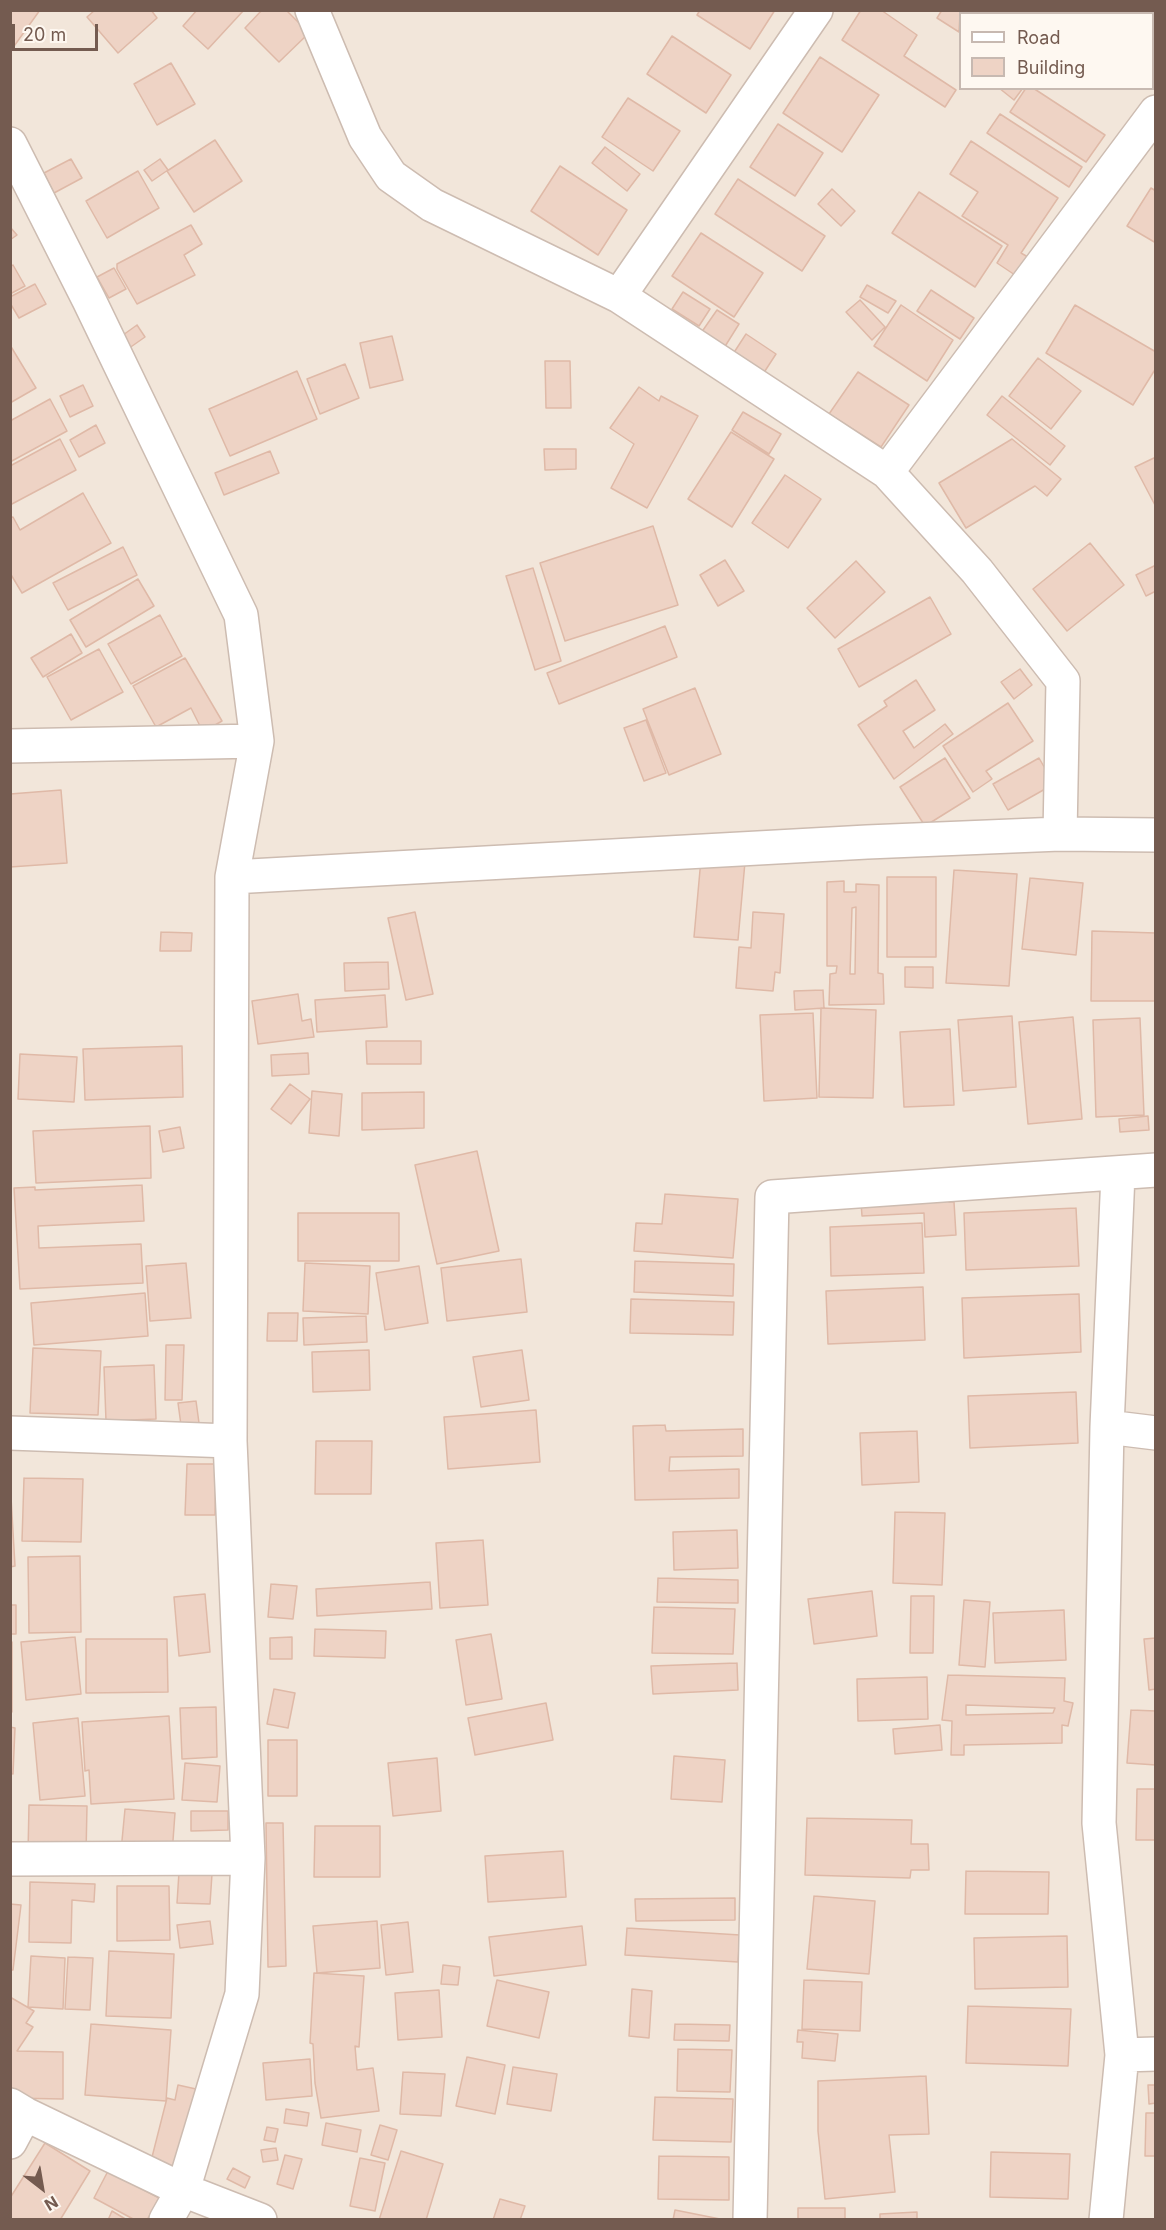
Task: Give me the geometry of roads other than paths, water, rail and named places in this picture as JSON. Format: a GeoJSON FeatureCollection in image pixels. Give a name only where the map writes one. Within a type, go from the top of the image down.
{"type":"FeatureCollection","features":[{"type":"Feature","properties":{"kind":"street"},"geometry":{"type":"LineString","coordinates":[[312,10],[365,137],[391,176],[432,205],[619,296],[887,472],[977,571],[1063,681],[1060,834]]}},
{"type":"Feature","properties":{"kind":"street"},"geometry":{"type":"LineString","coordinates":[[619,296],[816,10]]}},
{"type":"Feature","properties":{"kind":"street"},"geometry":{"type":"LineString","coordinates":[[887,472],[1155,112]]}},
{"type":"Feature","properties":{"kind":"street"},"geometry":{"type":"LineString","coordinates":[[10,144],[89,300],[241,615],[257,741],[232,877],[230,1441],[249,1858],[242,1994],[183,2190],[166,2220]]}},
{"type":"Feature","properties":{"kind":"street"},"geometry":{"type":"LineString","coordinates":[[10,746],[257,741]]}},
{"type":"Feature","properties":{"kind":"street"},"geometry":{"type":"LineString","coordinates":[[232,877],[832,844],[1060,834],[1155,835]]}},
{"type":"Feature","properties":{"kind":"street"},"geometry":{"type":"LineString","coordinates":[[750,2220],[772,1197],[1155,1170]]}},
{"type":"Feature","properties":{"kind":"street"},"geometry":{"type":"LineString","coordinates":[[1106,2220],[1122,2055],[1099,1823],[1107,1427],[1118,1174]]}},
{"type":"Feature","properties":{"kind":"street"},"geometry":{"type":"LineString","coordinates":[[1107,1427],[1155,1433]]}},
{"type":"Feature","properties":{"kind":"street"},"geometry":{"type":"LineString","coordinates":[[10,1433],[230,1441]]}},
{"type":"Feature","properties":{"kind":"street"},"geometry":{"type":"LineString","coordinates":[[10,1859],[249,1858]]}},
{"type":"Feature","properties":{"kind":"street"},"geometry":{"type":"LineString","coordinates":[[1122,2055],[1155,2054]]}},
{"type":"Feature","properties":{"kind":"street"},"geometry":{"type":"LineString","coordinates":[[15,2120],[260,2220]]}}]}
